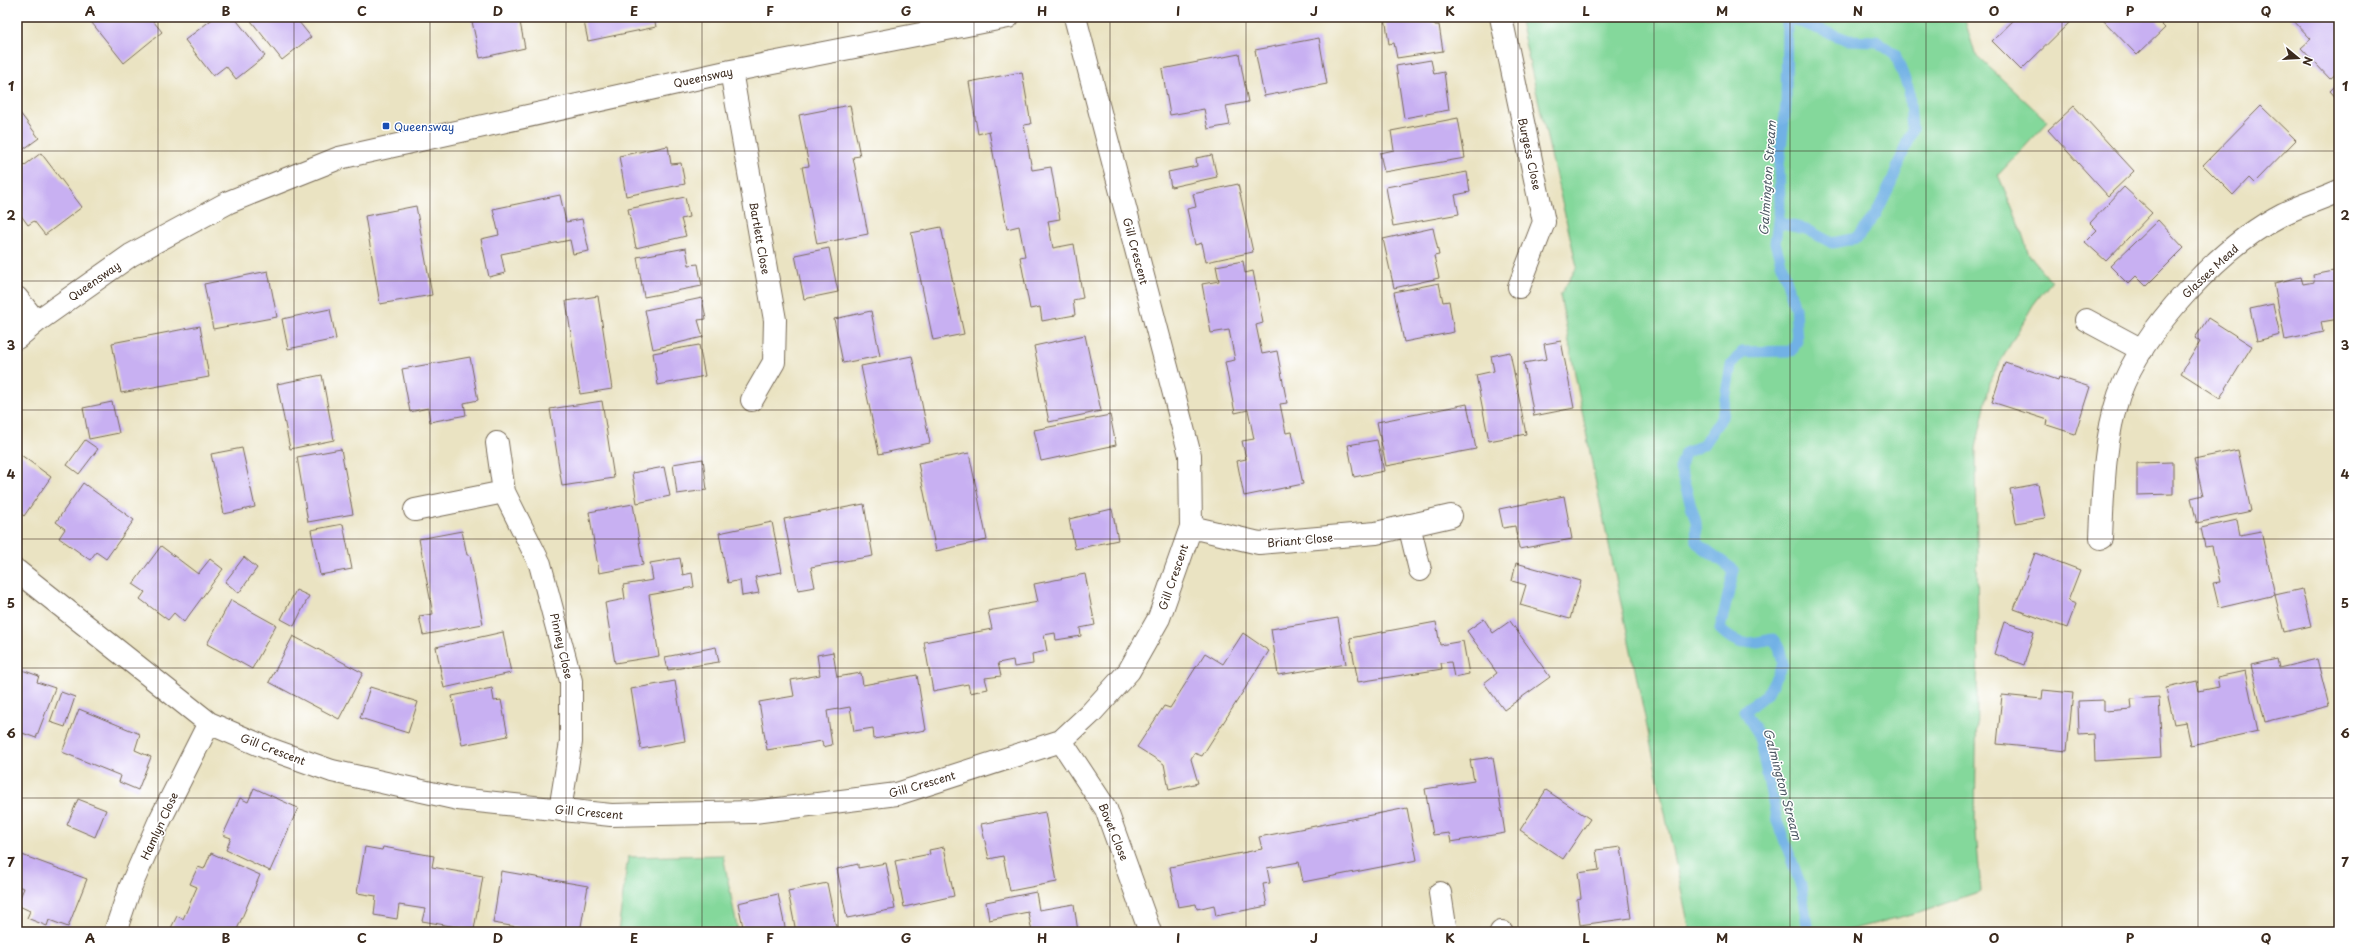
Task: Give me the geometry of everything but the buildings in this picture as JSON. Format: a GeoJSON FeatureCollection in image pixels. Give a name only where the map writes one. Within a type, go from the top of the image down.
{"type":"FeatureCollection","features":[{"type":"Feature","properties":{"kind":"street","name":"Queensway"},"geometry":{"type":"LineString","coordinates":[[17,338],[36,322],[131,255],[229,202],[339,158],[731,71],[1008,17]]}},
{"type":"Feature","properties":{"kind":"street","name":"Gill Crescent"},"geometry":{"type":"LineString","coordinates":[[17,571],[209,723],[267,748],[332,771],[458,799],[611,815],[754,812],[897,794],[1061,741],[1090,714],[1128,671],[1159,618],[1191,527],[1190,455],[1075,17]]}},
{"type":"Feature","properties":{"kind":"street","name":"Burgess Close"},"geometry":{"type":"LineString","coordinates":[[1501,17],[1544,222],[1519,287]]}},
{"type":"Feature","properties":{"kind":"street","name":"Bartlett Close"},"geometry":{"type":"LineString","coordinates":[[731,71],[775,320],[774,362],[752,400]]}},
{"type":"Feature","properties":{"kind":"street","name":"Glasses Mead"},"geometry":{"type":"LineString","coordinates":[[2101,538],[2105,462],[2119,395],[2142,350],[2174,305],[2228,252],[2283,214],[2339,191]]}},
{"type":"Feature","properties":{"kind":"street"},"geometry":{"type":"LineString","coordinates":[[17,298],[36,322]]}},
{"type":"Feature","properties":{"kind":"street"},"geometry":{"type":"LineString","coordinates":[[2086,320],[2142,350]]}},
{"type":"Feature","properties":{"kind":"street","name":"Pinney Close"},"geometry":{"type":"LineString","coordinates":[[497,443],[504,492],[540,564],[571,681],[571,742],[560,810]]}},
{"type":"Feature","properties":{"kind":"street"},"geometry":{"type":"LineString","coordinates":[[415,510],[504,492]]}},
{"type":"Feature","properties":{"kind":"street","name":"Briant Close"},"geometry":{"type":"LineString","coordinates":[[1191,527],[1259,543],[1376,533],[1451,516]]}},
{"type":"Feature","properties":{"kind":"street"},"geometry":{"type":"LineString","coordinates":[[1409,525],[1420,570]]}},
{"type":"Feature","properties":{"kind":"street","name":"Hamlyn Close"},"geometry":{"type":"LineString","coordinates":[[115,932],[130,888],[158,822],[209,723]]}},
{"type":"Feature","properties":{"kind":"street","name":"Bovet Close"},"geometry":{"type":"LineString","coordinates":[[1061,741],[1106,808],[1150,932]]}},
{"type":"Feature","properties":{"kind":"street"},"geometry":{"type":"LineString","coordinates":[[1440,893],[1446,932]]}},
{"type":"Feature","properties":{"kind":"green space"},"geometry":{"type":"Polygon","coordinates":[[[1519,17],[1964,17],[1975,54],[2048,122],[1998,175],[2018,221],[2029,255],[2051,282],[2033,305],[1991,378],[1976,448],[1978,637],[1975,821],[1981,891],[1920,912],[1841,932],[1690,932],[1595,479],[1560,295],[1577,267],[1519,17]]]}},
{"type":"Feature","properties":{"kind":"green space"},"geometry":{"type":"Polygon","coordinates":[[[723,855],[738,932],[618,932],[628,857],[723,855]]]}},
{"type":"Feature","properties":{"kind":"waterway","name":"Galmington Stream"},"geometry":{"type":"LineString","coordinates":[[1787,17],[1786,104],[1779,166],[1780,206],[1775,243],[1795,308],[1797,341],[1792,351],[1742,352],[1731,365],[1722,417],[1703,445],[1685,453],[1680,469],[1696,522],[1697,543],[1734,570],[1720,629],[1739,642],[1750,643],[1773,639],[1779,647],[1783,664],[1767,694],[1744,711],[1758,733],[1777,821],[1801,886],[1808,932]]}},
{"type":"Feature","properties":{"kind":"waterway"},"geometry":{"type":"LineString","coordinates":[[1778,223],[1806,229],[1832,243],[1857,238],[1876,214],[1893,179],[1912,129],[1909,90],[1895,54],[1876,41],[1848,40],[1787,17]]}},
{"type":"Feature","properties":{"kind":"place","name":"Queensway"},"geometry":{"type":"Point","coordinates":[386,126]}}]}
